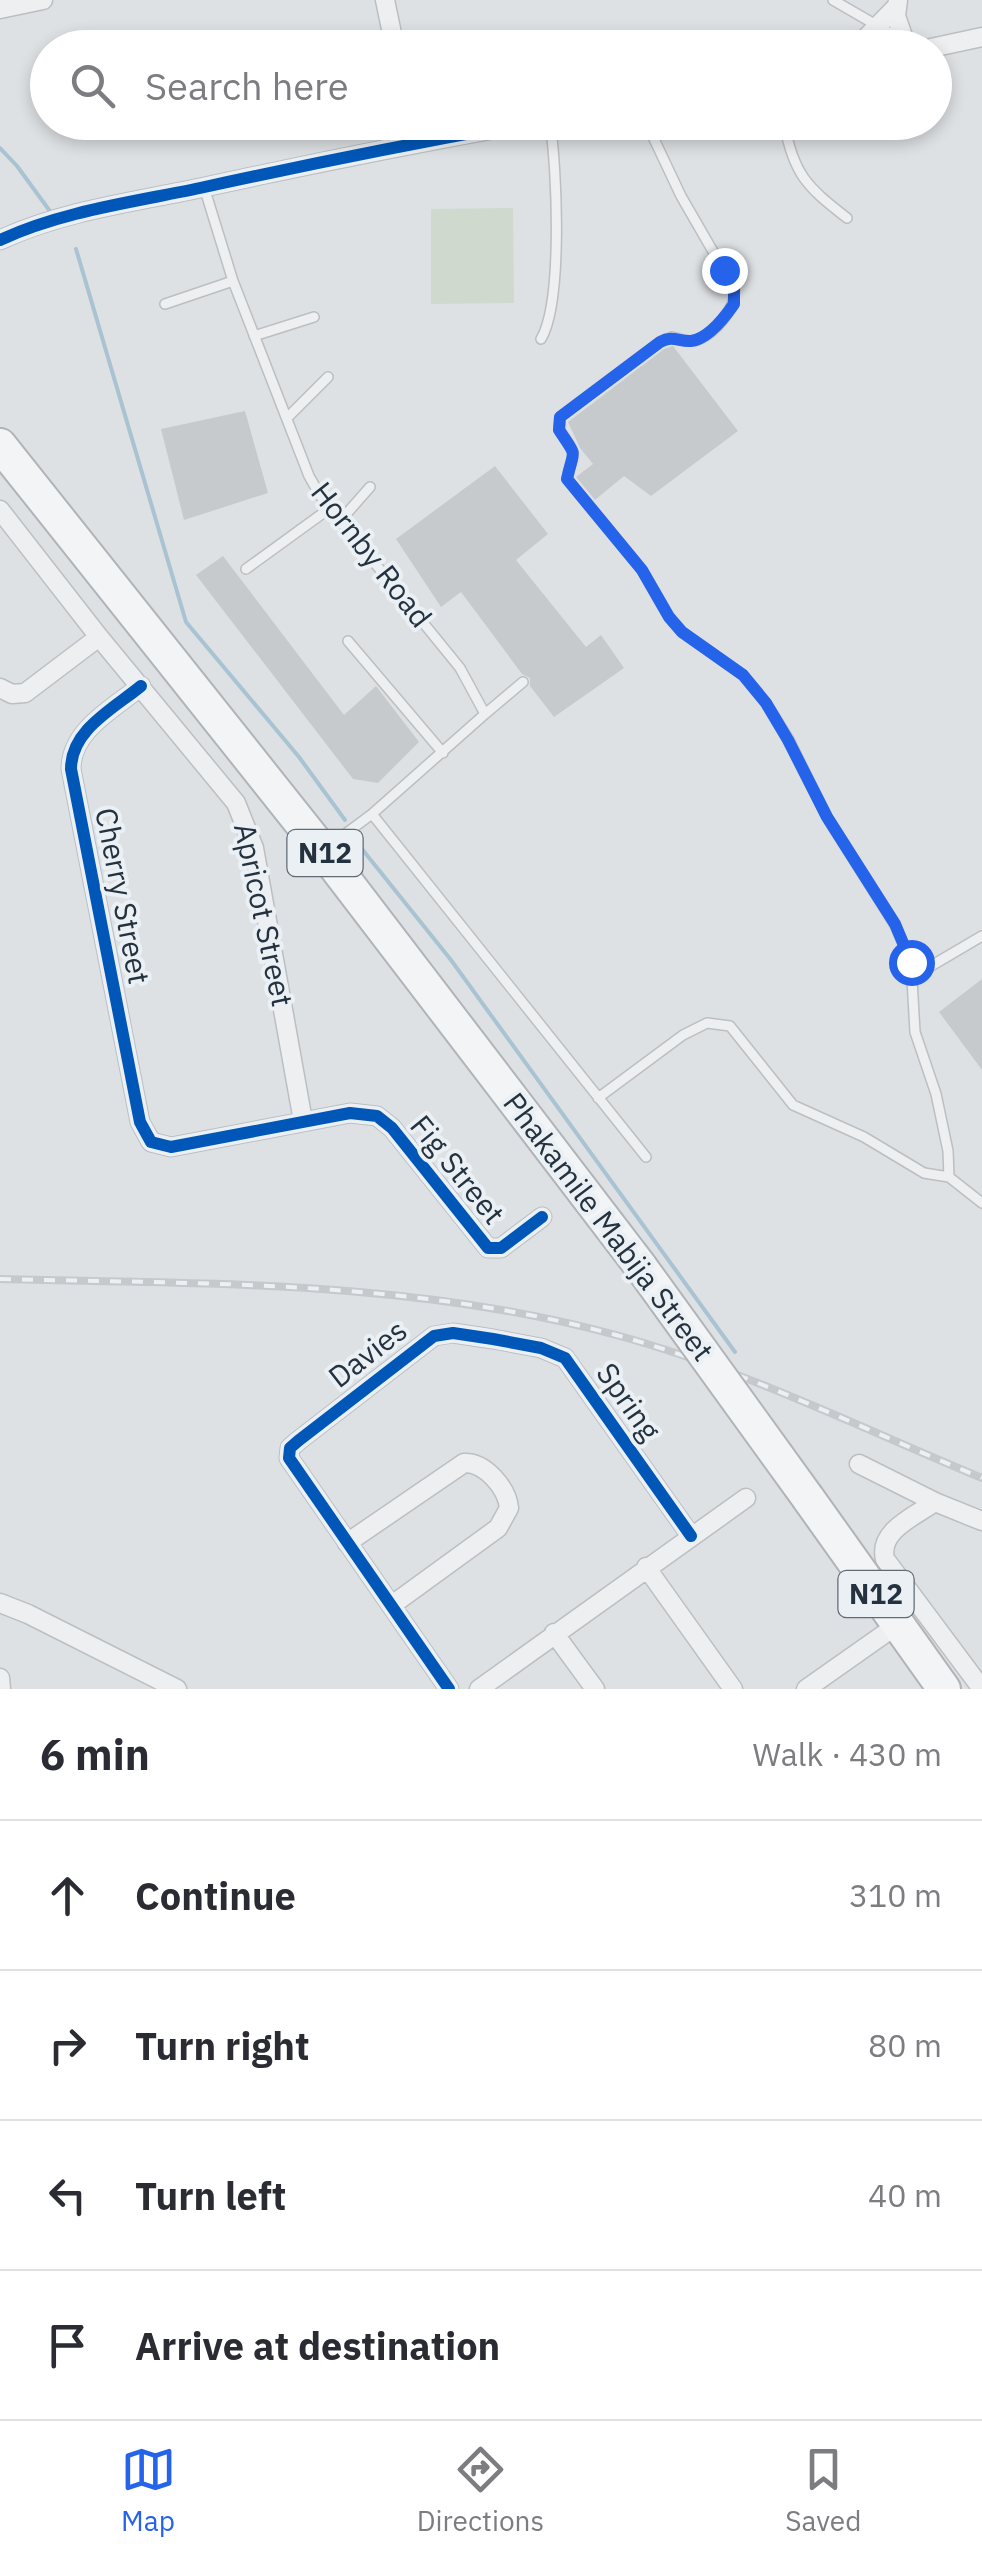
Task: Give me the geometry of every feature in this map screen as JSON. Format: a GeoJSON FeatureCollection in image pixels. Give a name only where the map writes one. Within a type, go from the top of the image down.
{"type":"FeatureCollection","features":[{"type":"Feature","properties":{"kind":"highway","name":"Phakamile Mabija Street"},"geometry":{"type":"LineString","coordinates":[[0,445],[323,851],[640,1268],[944,1689]]}},
{"type":"Feature","properties":{"kind":"street"},"geometry":{"type":"LineString","coordinates":[[0,9],[43,0]]}},
{"type":"Feature","properties":{"kind":"street"},"geometry":{"type":"LineString","coordinates":[[384,0],[391,30]]}},
{"type":"Feature","properties":{"kind":"street"},"geometry":{"type":"LineString","coordinates":[[872,30],[897,3]]}},
{"type":"Feature","properties":{"kind":"street"},"geometry":{"type":"LineString","coordinates":[[897,3],[901,30]]}},
{"type":"Feature","properties":{"kind":"street"},"geometry":{"type":"LineString","coordinates":[[952,43],[982,37]]}},
{"type":"Feature","properties":{"kind":"street"},"geometry":{"type":"LineString","coordinates":[[0,240],[83,214],[427,140]]}},
{"type":"Feature","properties":{"kind":"street","name":"Apricot Street"},"geometry":{"type":"LineString","coordinates":[[0,510],[236,803],[254,848],[304,1122]]}},
{"type":"Feature","properties":{"kind":"street"},"geometry":{"type":"LineString","coordinates":[[0,688],[12,694],[26,693],[99,637]]}},
{"type":"Feature","properties":{"kind":"street","name":"Cherry Street"},"geometry":{"type":"LineString","coordinates":[[141,686],[80,735],[71,759],[140,1122],[150,1142]]}},
{"type":"Feature","properties":{"kind":"street"},"geometry":{"type":"LineString","coordinates":[[214,776],[244,752]]}},
{"type":"Feature","properties":{"kind":"street","name":"Fig Street"},"geometry":{"type":"LineString","coordinates":[[150,1142],[171,1146],[350,1113],[377,1116],[392,1128],[488,1248],[501,1248],[542,1217]]}},
{"type":"Feature","properties":{"kind":"street","name":"Davies"},"geometry":{"type":"LineString","coordinates":[[348,1544],[293,1465],[289,1453],[300,1439],[424,1341],[453,1333],[493,1339]]}},
{"type":"Feature","properties":{"kind":"street","name":"Spring"},"geometry":{"type":"LineString","coordinates":[[493,1339],[541,1348],[564,1358],[691,1536]]}},
{"type":"Feature","properties":{"kind":"street"},"geometry":{"type":"LineString","coordinates":[[392,1605],[498,1528],[509,1508],[504,1494],[487,1472],[473,1463],[464,1464],[348,1544],[449,1689]]}},
{"type":"Feature","properties":{"kind":"street"},"geometry":{"type":"LineString","coordinates":[[859,1464],[982,1520]]}},
{"type":"Feature","properties":{"kind":"street"},"geometry":{"type":"LineString","coordinates":[[478,1689],[746,1498]]}},
{"type":"Feature","properties":{"kind":"street"},"geometry":{"type":"LineString","coordinates":[[936,1502],[888,1536],[882,1548],[885,1559],[982,1689]]}},
{"type":"Feature","properties":{"kind":"street"},"geometry":{"type":"LineString","coordinates":[[646,1568],[733,1689]]}},
{"type":"Feature","properties":{"kind":"street"},"geometry":{"type":"LineString","coordinates":[[0,1603],[178,1689]]}},
{"type":"Feature","properties":{"kind":"street"},"geometry":{"type":"LineString","coordinates":[[806,1689],[897,1625]]}},
{"type":"Feature","properties":{"kind":"street"},"geometry":{"type":"LineString","coordinates":[[554,1633],[595,1689]]}},
{"type":"Feature","properties":{"kind":"street"},"geometry":{"type":"LineString","coordinates":[[0,1678],[1,1689]]}},
{"type":"Feature","properties":{"kind":"lane"},"geometry":{"type":"LineString","coordinates":[[833,0],[880,30]]}},
{"type":"Feature","properties":{"kind":"lane"},"geometry":{"type":"LineString","coordinates":[[540,339],[550,322],[555,277],[552,140]]}},
{"type":"Feature","properties":{"kind":"lane"},"geometry":{"type":"LineString","coordinates":[[654,140],[680,196],[734,288],[734,304],[698,340],[688,342],[672,337],[660,342],[560,417],[559,430],[575,457],[567,479],[642,570],[676,624],[743,675],[766,703],[827,817],[895,924],[914,976],[914,1032],[936,1094],[948,1151],[949,1177]]}},
{"type":"Feature","properties":{"kind":"lane"},"geometry":{"type":"LineString","coordinates":[[787,140],[804,182],[847,218]]}},
{"type":"Feature","properties":{"kind":"lane","name":"Hornby Road"},"geometry":{"type":"LineString","coordinates":[[204,187],[233,281],[309,476],[330,508],[460,668],[485,714]]}},
{"type":"Feature","properties":{"kind":"lane"},"geometry":{"type":"LineString","coordinates":[[165,304],[233,281]]}},
{"type":"Feature","properties":{"kind":"lane"},"geometry":{"type":"LineString","coordinates":[[254,336],[314,316]]}},
{"type":"Feature","properties":{"kind":"lane"},"geometry":{"type":"LineString","coordinates":[[286,418],[328,377]]}},
{"type":"Feature","properties":{"kind":"lane"},"geometry":{"type":"LineString","coordinates":[[341,520],[370,487]]}},
{"type":"Feature","properties":{"kind":"lane"},"geometry":{"type":"LineString","coordinates":[[246,569],[330,508]]}},
{"type":"Feature","properties":{"kind":"lane"},"geometry":{"type":"LineString","coordinates":[[348,641],[443,753]]}},
{"type":"Feature","properties":{"kind":"lane"},"geometry":{"type":"LineString","coordinates":[[323,851],[372,814],[523,682]]}},
{"type":"Feature","properties":{"kind":"lane"},"geometry":{"type":"LineString","coordinates":[[372,814],[646,1157]]}},
{"type":"Feature","properties":{"kind":"lane"},"geometry":{"type":"LineString","coordinates":[[914,976],[982,936]]}},
{"type":"Feature","properties":{"kind":"lane"},"geometry":{"type":"LineString","coordinates":[[598,1098],[684,1035],[718,1022],[738,1032],[793,1105],[864,1137],[924,1173],[949,1177],[982,1202]]}},
{"type":"Feature","properties":{"kind":"shaded area"},"geometry":{"type":"Polygon","coordinates":[[[513,208],[514,303],[431,304],[431,209],[513,208]]]}},
{"type":"Feature","properties":{"kind":"building"},"geometry":{"type":"Polygon","coordinates":[[[673,346],[738,431],[651,496],[624,476],[595,500],[576,477],[593,464],[568,422],[673,346]]]}},
{"type":"Feature","properties":{"kind":"building"},"geometry":{"type":"Polygon","coordinates":[[[245,411],[268,493],[184,520],[161,429],[245,411]]]}},
{"type":"Feature","properties":{"kind":"building"},"geometry":{"type":"Polygon","coordinates":[[[495,466],[548,534],[516,560],[586,647],[601,635],[624,668],[554,717],[530,686],[530,678],[522,674],[461,592],[441,607],[396,539],[495,466]]]}},
{"type":"Feature","properties":{"kind":"building"},"geometry":{"type":"Polygon","coordinates":[[[223,556],[344,715],[376,686],[419,742],[378,783],[353,779],[196,575],[223,556]]]}},
{"type":"Feature","properties":{"kind":"building"},"geometry":{"type":"Polygon","coordinates":[[[982,979],[982,1070],[939,1012],[982,979]]]}},
{"type":"Feature","properties":{"kind":"waterway"},"geometry":{"type":"LineString","coordinates":[[0,148],[52,214]]}},
{"type":"Feature","properties":{"kind":"waterway"},"geometry":{"type":"LineString","coordinates":[[76,249],[186,622],[299,757],[345,820]]}},
{"type":"Feature","properties":{"kind":"waterway"},"geometry":{"type":"LineString","coordinates":[[362,849],[451,960],[735,1352]]}},
{"type":"Feature","properties":{"kind":"railway"},"geometry":{"type":"LineString","coordinates":[[0,1279],[310,1288],[387,1294],[540,1317],[616,1335],[709,1365],[982,1478]]}},
{"type":"Feature","properties":{"kind":"cycle path"},"geometry":{"type":"LineString","coordinates":[[0,240],[99,208],[438,140]]}},
{"type":"Feature","properties":{"kind":"cycle path"},"geometry":{"type":"LineString","coordinates":[[141,686],[86,732],[73,755],[71,769],[140,1122],[151,1142],[171,1147],[350,1113],[377,1116],[392,1128],[488,1248],[501,1248],[542,1217]]}},
{"type":"Feature","properties":{"kind":"cycle path"},"geometry":{"type":"LineString","coordinates":[[449,1689],[289,1458],[290,1448],[298,1441],[434,1336],[453,1333],[493,1339],[541,1348],[565,1358],[691,1536]]}},
{"type":"Feature","properties":{"kind":"route"},"geometry":{"type":"LineString","coordinates":[[724,270],[734,288],[734,304],[707,334],[688,342],[672,337],[660,342],[560,417],[559,430],[575,457],[567,479],[642,570],[682,632],[743,675],[766,703],[827,817],[895,924],[911,962]]}}]}
